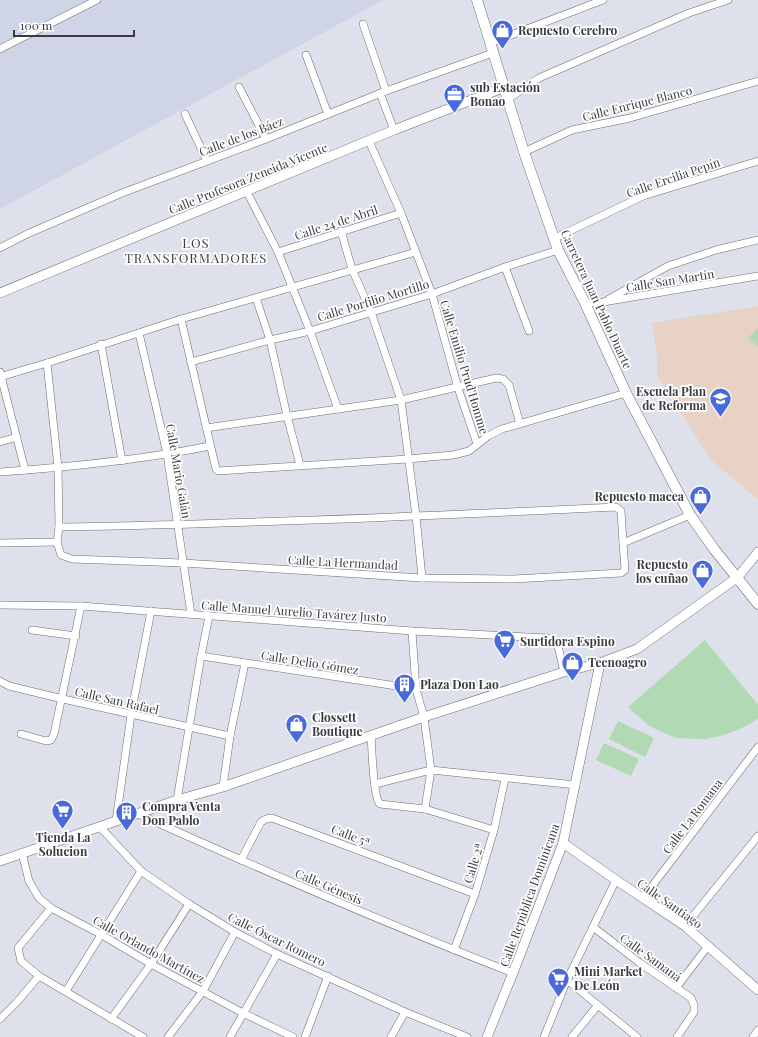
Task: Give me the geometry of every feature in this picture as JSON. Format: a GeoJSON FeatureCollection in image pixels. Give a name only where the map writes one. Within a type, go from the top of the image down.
{"type":"FeatureCollection","features":[{"type":"Feature","properties":{"kind":"main road","name":"Carretera Juan Pablo Duarte"},"geometry":{"type":"LineString","coordinates":[[477,0],[505,86],[524,152],[558,250],[585,303],[626,393],[690,515],[714,549],[738,577],[758,604]]}},
{"type":"Feature","properties":{"kind":"street"},"geometry":{"type":"LineString","coordinates":[[0,49],[97,0]]}},
{"type":"Feature","properties":{"kind":"street","name":"Calle de los Báez"},"geometry":{"type":"LineString","coordinates":[[0,248],[28,234],[122,193],[266,139],[492,48],[603,0]]}},
{"type":"Feature","properties":{"kind":"street"},"geometry":{"type":"LineString","coordinates":[[508,98],[539,78],[689,13],[728,0]]}},
{"type":"Feature","properties":{"kind":"street"},"geometry":{"type":"LineString","coordinates":[[363,24],[394,130]]}},
{"type":"Feature","properties":{"kind":"street"},"geometry":{"type":"LineString","coordinates":[[306,55],[328,114]]}},
{"type":"Feature","properties":{"kind":"street","name":"Calle Enrique Blanco"},"geometry":{"type":"LineString","coordinates":[[524,152],[572,130],[630,118],[758,81]]}},
{"type":"Feature","properties":{"kind":"street","name":"Calle Profesora Zeneida Vicente"},"geometry":{"type":"LineString","coordinates":[[0,293],[394,130],[505,86]]}},
{"type":"Feature","properties":{"kind":"street"},"geometry":{"type":"LineString","coordinates":[[239,87],[266,139]]}},
{"type":"Feature","properties":{"kind":"street"},"geometry":{"type":"LineString","coordinates":[[185,114],[207,161]]}},
{"type":"Feature","properties":{"kind":"street","name":"Calle Emilio Prud'Homme"},"geometry":{"type":"LineString","coordinates":[[369,141],[401,212],[432,294],[458,388],[477,444]]}},
{"type":"Feature","properties":{"kind":"street","name":"Calle Ercilia Pepín"},"geometry":{"type":"LineString","coordinates":[[554,239],[643,196],[758,160]]}},
{"type":"Feature","properties":{"kind":"street"},"geometry":{"type":"LineString","coordinates":[[247,192],[278,252],[310,331],[338,409]]}},
{"type":"Feature","properties":{"kind":"street","name":"Calle 24 de Abril"},"geometry":{"type":"LineString","coordinates":[[278,252],[401,212]]}},
{"type":"Feature","properties":{"kind":"street"},"geometry":{"type":"LineString","coordinates":[[340,231],[352,269],[371,312],[401,400],[416,516],[422,578]]}},
{"type":"Feature","properties":{"kind":"street"},"geometry":{"type":"LineString","coordinates":[[603,302],[668,266],[716,250],[758,240]]}},
{"type":"Feature","properties":{"kind":"street","name":"Calle Porfilio Mortillo"},"geometry":{"type":"LineString","coordinates":[[191,362],[270,340],[310,331],[432,294],[505,267],[558,250]]}},
{"type":"Feature","properties":{"kind":"street"},"geometry":{"type":"LineString","coordinates":[[25,470],[0,375],[47,363],[101,344],[181,319],[416,252]]}},
{"type":"Feature","properties":{"kind":"street"},"geometry":{"type":"LineString","coordinates":[[505,267],[529,331]]}},
{"type":"Feature","properties":{"kind":"street","name":"Calle San Martín"},"geometry":{"type":"LineString","coordinates":[[585,303],[603,302],[758,276]]}},
{"type":"Feature","properties":{"kind":"street"},"geometry":{"type":"LineString","coordinates":[[256,298],[270,340],[300,466]]}},
{"type":"Feature","properties":{"kind":"street"},"geometry":{"type":"LineString","coordinates":[[181,319],[210,446],[218,471],[453,455],[469,451],[488,436],[502,429],[626,393]]}},
{"type":"Feature","properties":{"kind":"street","name":"Calle Mario Galán"},"geometry":{"type":"LineString","coordinates":[[139,333],[168,454],[191,614]]}},
{"type":"Feature","properties":{"kind":"street"},"geometry":{"type":"LineString","coordinates":[[101,344],[122,461]]}},
{"type":"Feature","properties":{"kind":"street"},"geometry":{"type":"LineString","coordinates":[[0,543],[57,542],[59,527],[58,467],[47,363]]}},
{"type":"Feature","properties":{"kind":"street"},"geometry":{"type":"LineString","coordinates":[[206,428],[401,400],[496,378],[503,379],[509,384],[520,424]]}},
{"type":"Feature","properties":{"kind":"street"},"geometry":{"type":"LineString","coordinates":[[0,442],[17,437]]}},
{"type":"Feature","properties":{"kind":"street"},"geometry":{"type":"LineString","coordinates":[[0,472],[122,461],[210,446]]}},
{"type":"Feature","properties":{"kind":"street"},"geometry":{"type":"LineString","coordinates":[[59,527],[177,525],[616,507],[621,511],[623,543],[690,515]]}},
{"type":"Feature","properties":{"kind":"street","name":"Calle La Hermandad"},"geometry":{"type":"LineString","coordinates":[[57,542],[61,555],[72,559],[422,578],[514,579],[621,574],[625,570],[623,543]]}},
{"type":"Feature","properties":{"kind":"street"},"geometry":{"type":"LineString","coordinates":[[0,861],[178,800],[223,787],[424,717],[564,672],[600,663],[637,649],[738,577],[758,552]]}},
{"type":"Feature","properties":{"kind":"street","name":"Calle Manuel Aurelio Tavárez Justo"},"geometry":{"type":"LineString","coordinates":[[0,605],[82,606],[412,631],[548,638],[558,646],[564,672]]}},
{"type":"Feature","properties":{"kind":"street"},"geometry":{"type":"LineString","coordinates":[[21,734],[46,741],[51,740],[54,734],[82,606]]}},
{"type":"Feature","properties":{"kind":"street"},"geometry":{"type":"LineString","coordinates":[[116,821],[131,715],[151,611]]}},
{"type":"Feature","properties":{"kind":"street"},"geometry":{"type":"LineString","coordinates":[[178,800],[189,727],[209,616]]}},
{"type":"Feature","properties":{"kind":"street"},"geometry":{"type":"LineString","coordinates":[[32,630],[76,636]]}},
{"type":"Feature","properties":{"kind":"street"},"geometry":{"type":"LineString","coordinates":[[412,631],[416,689],[424,717],[431,770],[425,809]]}},
{"type":"Feature","properties":{"kind":"street","name":"Calle Delio Gómez"},"geometry":{"type":"LineString","coordinates":[[201,656],[416,689]]}},
{"type":"Feature","properties":{"kind":"street"},"geometry":{"type":"LineString","coordinates":[[223,787],[230,736],[245,662]]}},
{"type":"Feature","properties":{"kind":"street","name":"Calle República Dominicana"},"geometry":{"type":"LineString","coordinates":[[487,1037],[563,842],[600,663]]}},
{"type":"Feature","properties":{"kind":"street","name":"Calle San Rafael"},"geometry":{"type":"LineString","coordinates":[[0,681],[9,686],[62,699],[230,736]]}},
{"type":"Feature","properties":{"kind":"street"},"geometry":{"type":"LineString","coordinates":[[371,735],[375,784],[377,799],[380,804],[425,809],[494,830]]}},
{"type":"Feature","properties":{"kind":"street","name":"Calle La Romana"},"geometry":{"type":"LineString","coordinates":[[643,898],[758,748]]}},
{"type":"Feature","properties":{"kind":"street"},"geometry":{"type":"LineString","coordinates":[[375,784],[431,770],[505,779],[576,785]]}},
{"type":"Feature","properties":{"kind":"street","name":"Calle 2ª"},"geometry":{"type":"LineString","coordinates":[[454,950],[475,894],[494,830],[505,779]]}},
{"type":"Feature","properties":{"kind":"street","name":"Calle Génesis"},"geometry":{"type":"LineString","coordinates":[[138,814],[241,860],[454,950],[513,973]]}},
{"type":"Feature","properties":{"kind":"street","name":"Calle 5ª"},"geometry":{"type":"LineString","coordinates":[[241,860],[261,822],[266,818],[272,818],[475,894]]}},
{"type":"Feature","properties":{"kind":"street","name":"Calle Óscar Romero"},"geometry":{"type":"LineString","coordinates":[[100,827],[141,871],[189,904],[235,932],[277,954],[405,1012],[467,1037]]}},
{"type":"Feature","properties":{"kind":"street"},"geometry":{"type":"LineString","coordinates":[[685,926],[758,836]]}},
{"type":"Feature","properties":{"kind":"street","name":"Calle Santiago"},"geometry":{"type":"LineString","coordinates":[[563,842],[616,880],[685,926],[758,990]]}},
{"type":"Feature","properties":{"kind":"street","name":"Calle Orlando Martínez"},"geometry":{"type":"LineString","coordinates":[[22,854],[29,882],[39,898],[51,908],[102,935],[151,964],[243,1013],[292,1037]]}},
{"type":"Feature","properties":{"kind":"street"},"geometry":{"type":"LineString","coordinates":[[66,991],[141,871]]}},
{"type":"Feature","properties":{"kind":"street"},"geometry":{"type":"LineString","coordinates":[[544,1037],[567,980],[616,880]]}},
{"type":"Feature","properties":{"kind":"street"},"geometry":{"type":"LineString","coordinates":[[111,1019],[151,964],[189,904]]}},
{"type":"Feature","properties":{"kind":"street"},"geometry":{"type":"LineString","coordinates":[[51,908],[18,948],[18,955],[21,961],[40,976],[111,1019],[133,1035],[143,1037]]}},
{"type":"Feature","properties":{"kind":"street","name":"Calle Samaná"},"geometry":{"type":"LineString","coordinates":[[593,927],[640,964],[691,998],[694,1005],[694,1012],[677,1037]]}},
{"type":"Feature","properties":{"kind":"street"},"geometry":{"type":"LineString","coordinates":[[168,1037],[203,991],[235,932]]}},
{"type":"Feature","properties":{"kind":"street"},"geometry":{"type":"LineString","coordinates":[[676,988],[708,946]]}},
{"type":"Feature","properties":{"kind":"street"},"geometry":{"type":"LineString","coordinates":[[233,1036],[243,1013],[277,954]]}},
{"type":"Feature","properties":{"kind":"street"},"geometry":{"type":"LineString","coordinates":[[0,1019],[40,976]]}},
{"type":"Feature","properties":{"kind":"street"},"geometry":{"type":"LineString","coordinates":[[305,1037],[328,976]]}},
{"type":"Feature","properties":{"kind":"street"},"geometry":{"type":"LineString","coordinates":[[567,980],[638,1037]]}},
{"type":"Feature","properties":{"kind":"street"},"geometry":{"type":"LineString","coordinates":[[572,1037],[598,1005]]}},
{"type":"Feature","properties":{"kind":"street"},"geometry":{"type":"LineString","coordinates":[[391,1037],[405,1012]]}},
{"type":"Feature","properties":{"kind":"street"},"geometry":{"type":"LineString","coordinates":[[753,1037],[758,1030]]}},
{"type":"Feature","properties":{"kind":"shaded area"},"geometry":{"type":"Polygon","coordinates":[[[0,0],[383,0],[0,209],[0,0]]]}},
{"type":"Feature","properties":{"kind":"shaded area","name":"Escuela Plan de Reforma"},"geometry":{"type":"Polygon","coordinates":[[[758,306],[758,499],[712,461],[657,376],[657,358],[652,323],[758,306]]]}},
{"type":"Feature","properties":{"kind":"green space"},"geometry":{"type":"Polygon","coordinates":[[[758,327],[758,347],[748,338],[758,327]]]}},
{"type":"Feature","properties":{"kind":"green space"},"geometry":{"type":"Polygon","coordinates":[[[705,640],[758,705],[758,719],[738,730],[705,739],[676,738],[649,726],[628,707],[705,640]]]}},
{"type":"Feature","properties":{"kind":"green space"},"geometry":{"type":"Polygon","coordinates":[[[618,721],[654,738],[645,757],[609,739],[618,721]]]}},
{"type":"Feature","properties":{"kind":"green space"},"geometry":{"type":"Polygon","coordinates":[[[604,743],[639,759],[631,776],[596,760],[604,743]]]}},
{"type":"Feature","properties":{"kind":"place","name":"Repuesto Cerebro"},"geometry":{"type":"Point","coordinates":[502,50]}},
{"type":"Feature","properties":{"kind":"place","name":"sub Estación Bonao"},"geometry":{"type":"Point","coordinates":[455,114]}},
{"type":"Feature","properties":{"kind":"place","name":"Escuela Plan de Reforma"},"geometry":{"type":"Point","coordinates":[721,418]}},
{"type":"Feature","properties":{"kind":"place","name":"Repuesto macea"},"geometry":{"type":"Point","coordinates":[700,516]}},
{"type":"Feature","properties":{"kind":"place","name":"Repuesto los cuñao"},"geometry":{"type":"Point","coordinates":[703,590]}},
{"type":"Feature","properties":{"kind":"place","name":"Surtidora Espino"},"geometry":{"type":"Point","coordinates":[505,660]}},
{"type":"Feature","properties":{"kind":"place","name":"Tecnoagro"},"geometry":{"type":"Point","coordinates":[573,682]}},
{"type":"Feature","properties":{"kind":"place","name":"Plaza Don Lao"},"geometry":{"type":"Point","coordinates":[404,704]}},
{"type":"Feature","properties":{"kind":"place","name":"Clossett Boutique"},"geometry":{"type":"Point","coordinates":[297,744]}},
{"type":"Feature","properties":{"kind":"place","name":"Tienda La Solucion"},"geometry":{"type":"Point","coordinates":[63,830]}},
{"type":"Feature","properties":{"kind":"place","name":"Compra Venta Don Pablo"},"geometry":{"type":"Point","coordinates":[126,832]}},
{"type":"Feature","properties":{"kind":"place","name":"Mini Market De León"},"geometry":{"type":"Point","coordinates":[559,998]}},
{"type":"Feature","properties":{"kind":"district","name":"LOS TRANSFORMADORES"},"geometry":{"type":"Point","coordinates":[196,250]}}]}
